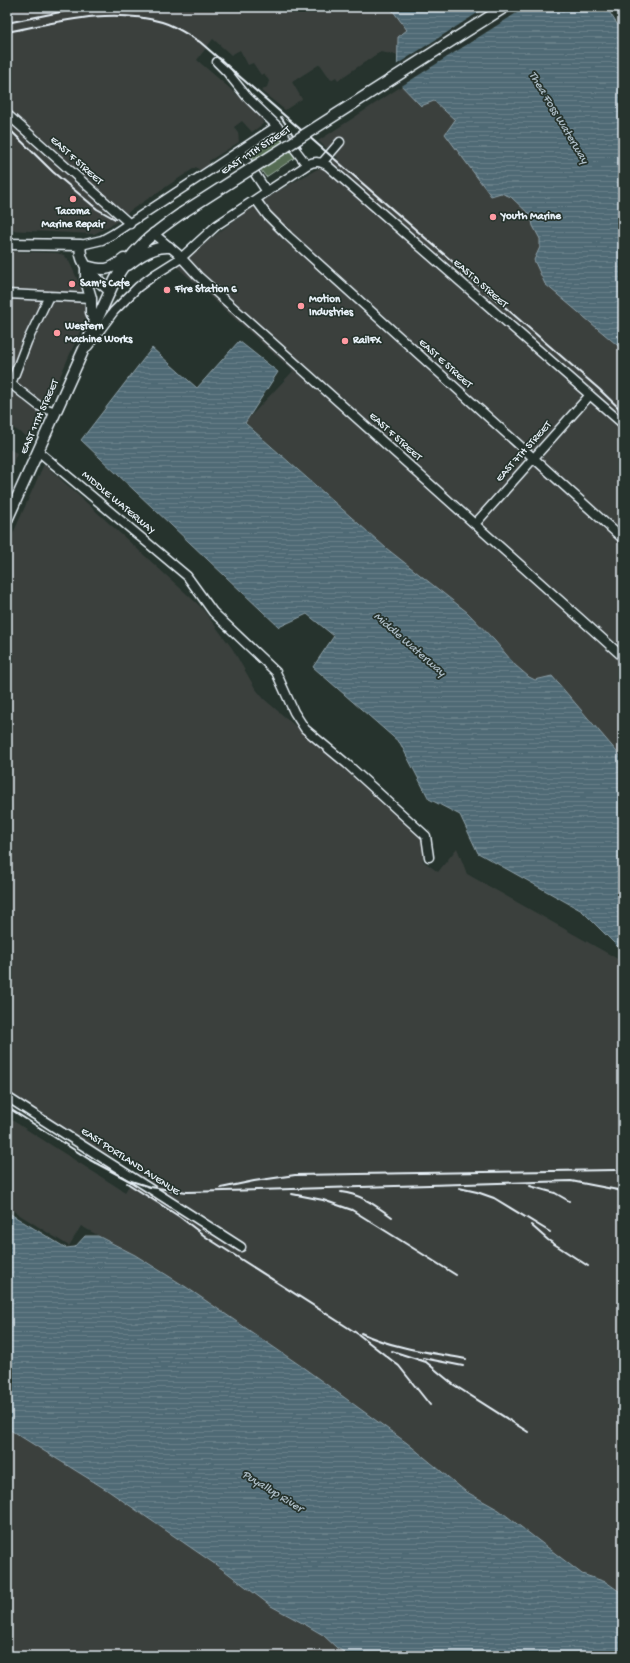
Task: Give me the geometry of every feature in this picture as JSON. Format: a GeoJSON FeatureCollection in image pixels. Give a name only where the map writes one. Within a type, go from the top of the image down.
{"type":"FeatureCollection","features":[{"type":"Feature","properties":{"kind":"street","name":"EAST 11TH STREET"},"geometry":{"type":"LineString","coordinates":[[7,520],[109,290],[135,250],[153,233],[182,213],[505,7]]}},
{"type":"Feature","properties":{"kind":"street"},"geometry":{"type":"LineString","coordinates":[[217,62],[247,97],[277,126],[307,165]]}},
{"type":"Feature","properties":{"kind":"street","name":"EAST F STREET"},"geometry":{"type":"LineString","coordinates":[[7,114],[130,224]]}},
{"type":"Feature","properties":{"kind":"street","name":"EAST 11TH STREET"},"geometry":{"type":"LineString","coordinates":[[81,245],[102,240],[130,224],[277,126]]}},
{"type":"Feature","properties":{"kind":"street"},"geometry":{"type":"LineString","coordinates":[[322,163],[340,142]]}},
{"type":"Feature","properties":{"kind":"street"},"geometry":{"type":"LineString","coordinates":[[240,151],[267,192]]}},
{"type":"Feature","properties":{"kind":"street","name":"EAST 11TH STREET"},"geometry":{"type":"LineString","coordinates":[[76,366],[114,311],[134,291],[154,275],[181,258],[217,225],[307,165],[313,162],[322,163]]}},
{"type":"Feature","properties":{"kind":"street","name":"EAST D STREET"},"geometry":{"type":"LineString","coordinates":[[322,163],[328,166],[379,210],[623,424]]}},
{"type":"Feature","properties":{"kind":"street","name":"EAST E STREET"},"geometry":{"type":"LineString","coordinates":[[256,200],[267,215],[288,236],[623,539]]}},
{"type":"Feature","properties":{"kind":"street","name":"EAST F STREET"},"geometry":{"type":"LineString","coordinates":[[153,233],[181,258],[198,276],[623,657]]}},
{"type":"Feature","properties":{"kind":"street"},"geometry":{"type":"LineString","coordinates":[[7,244],[81,245],[79,253],[86,266],[109,290]]}},
{"type":"Feature","properties":{"kind":"street"},"geometry":{"type":"LineString","coordinates":[[115,280],[122,270],[140,256],[158,248],[169,247]]}},
{"type":"Feature","properties":{"kind":"street"},"geometry":{"type":"LineString","coordinates":[[86,266],[99,270],[105,270],[118,264],[135,250]]}},
{"type":"Feature","properties":{"kind":"street"},"geometry":{"type":"LineString","coordinates":[[86,266],[86,281],[91,298],[91,312],[95,323]]}},
{"type":"Feature","properties":{"kind":"street"},"geometry":{"type":"LineString","coordinates":[[7,294],[91,298]]}},
{"type":"Feature","properties":{"kind":"street"},"geometry":{"type":"LineString","coordinates":[[49,296],[27,342],[11,384],[39,406],[55,412]]}},
{"type":"Feature","properties":{"kind":"street","name":"EAST 7TH STREET"},"geometry":{"type":"LineString","coordinates":[[475,524],[590,395]]}},
{"type":"Feature","properties":{"kind":"street","name":"MIDDLE WATERWAY"},"geometry":{"type":"LineString","coordinates":[[38,451],[187,576],[213,612],[276,672],[294,712],[306,729],[426,836],[429,857]]}},
{"type":"Feature","properties":{"kind":"street","name":"EAST PORTLAND AVENUE"},"geometry":{"type":"LineString","coordinates":[[7,1097],[241,1247]]}},
{"type":"Feature","properties":{"kind":"shaded area"},"geometry":{"type":"Polygon","coordinates":[[[7,7],[390,7],[407,30],[398,37],[398,55],[380,52],[338,80],[336,77],[331,80],[320,64],[292,82],[302,99],[285,110],[261,91],[267,87],[269,81],[264,73],[261,75],[253,63],[248,65],[240,50],[231,55],[213,39],[197,60],[262,116],[263,124],[252,132],[242,121],[234,127],[238,132],[239,142],[209,161],[210,165],[200,171],[196,167],[131,210],[115,223],[94,234],[7,230],[7,7]]]}},
{"type":"Feature","properties":{"kind":"shaded area"},"geometry":{"type":"Polygon","coordinates":[[[402,86],[421,105],[434,100],[455,120],[466,160],[482,184],[511,197],[531,216],[533,226],[540,239],[540,247],[534,260],[545,284],[623,350],[623,759],[552,677],[535,680],[529,677],[515,665],[495,641],[467,612],[386,548],[245,422],[293,371],[177,267],[251,208],[290,184],[338,158],[318,141],[402,86]]]}},
{"type":"Feature","properties":{"kind":"shaded area"},"geometry":{"type":"Polygon","coordinates":[[[7,251],[57,253],[64,255],[69,261],[80,285],[87,310],[85,320],[32,440],[7,424],[7,251]]]}},
{"type":"Feature","properties":{"kind":"shaded area"},"geometry":{"type":"Polygon","coordinates":[[[7,448],[17,453],[7,476],[7,448]]]}},
{"type":"Feature","properties":{"kind":"shaded area"},"geometry":{"type":"Polygon","coordinates":[[[44,464],[201,607],[232,648],[255,688],[264,699],[423,836],[423,861],[438,872],[457,848],[467,874],[623,962],[623,1594],[606,1582],[582,1574],[499,1510],[465,1491],[407,1443],[301,1366],[157,1268],[81,1226],[69,1246],[7,1207],[7,1117],[125,1192],[141,1166],[109,1155],[62,1134],[7,1104],[7,547],[44,464]]]}},
{"type":"Feature","properties":{"kind":"shaded area"},"geometry":{"type":"Polygon","coordinates":[[[7,1428],[107,1490],[225,1571],[271,1606],[323,1635],[337,1648],[352,1656],[7,1656],[7,1428]]]}},
{"type":"Feature","properties":{"kind":"green space"},"geometry":{"type":"Polygon","coordinates":[[[286,132],[302,153],[266,177],[249,154],[286,132]]]}},
{"type":"Feature","properties":{"kind":"water","name":"Thea Foss Waterway"},"geometry":{"type":"Polygon","coordinates":[[[390,7],[606,7],[623,33],[623,350],[545,284],[534,260],[540,247],[540,239],[533,226],[531,216],[511,197],[501,193],[491,196],[445,134],[455,120],[434,101],[421,106],[397,81],[398,37],[407,30],[390,7]]]}},
{"type":"Feature","properties":{"kind":"water","name":"Middle Waterway"},"geometry":{"type":"Polygon","coordinates":[[[239,341],[278,372],[245,423],[386,548],[467,612],[495,641],[515,665],[529,677],[535,680],[552,676],[623,759],[623,952],[582,911],[478,853],[460,815],[429,799],[400,743],[313,667],[334,636],[307,614],[279,627],[81,440],[152,348],[197,388],[239,341]]]}},
{"type":"Feature","properties":{"kind":"water","name":"Puyallup River"},"geometry":{"type":"Polygon","coordinates":[[[7,1212],[66,1248],[75,1247],[85,1236],[98,1236],[135,1255],[186,1287],[301,1366],[407,1443],[465,1491],[499,1510],[582,1574],[606,1582],[623,1594],[623,1656],[352,1656],[337,1648],[323,1635],[271,1606],[225,1571],[107,1490],[7,1428],[7,1212]]]}},
{"type":"Feature","properties":{"kind":"pier"},"geometry":{"type":"Polygon","coordinates":[[[487,7],[526,7],[400,87],[395,81],[396,65],[487,7]]]}},
{"type":"Feature","properties":{"kind":"railway"},"geometry":{"type":"LineString","coordinates":[[7,23],[70,10]]}},
{"type":"Feature","properties":{"kind":"railway"},"geometry":{"type":"LineString","coordinates":[[7,32],[65,20],[104,16],[123,16],[162,22],[182,31],[200,42],[599,389],[623,412]]}},
{"type":"Feature","properties":{"kind":"railway"},"geometry":{"type":"LineString","coordinates":[[281,117],[301,147]]}},
{"type":"Feature","properties":{"kind":"railway"},"geometry":{"type":"LineString","coordinates":[[7,127],[53,172],[97,209],[115,219]]}},
{"type":"Feature","properties":{"kind":"railway"},"geometry":{"type":"LineString","coordinates":[[7,1107],[95,1163]]}},
{"type":"Feature","properties":{"kind":"railway"},"geometry":{"type":"LineString","coordinates":[[90,1160],[128,1180],[150,1187],[187,1192],[571,1181],[623,1191]]}},
{"type":"Feature","properties":{"kind":"railway"},"geometry":{"type":"LineString","coordinates":[[221,1188],[295,1175],[616,1170]]}},
{"type":"Feature","properties":{"kind":"railway"},"geometry":{"type":"LineString","coordinates":[[127,1183],[180,1217],[206,1237],[358,1334],[399,1366],[430,1405]]}},
{"type":"Feature","properties":{"kind":"railway"},"geometry":{"type":"LineString","coordinates":[[530,1186],[555,1193],[569,1201]]}},
{"type":"Feature","properties":{"kind":"railway"},"geometry":{"type":"LineString","coordinates":[[459,1188],[494,1198],[550,1232]]}},
{"type":"Feature","properties":{"kind":"railway"},"geometry":{"type":"LineString","coordinates":[[341,1192],[362,1198],[392,1217]]}},
{"type":"Feature","properties":{"kind":"railway"},"geometry":{"type":"LineString","coordinates":[[292,1194],[323,1200],[352,1210],[456,1275]]}},
{"type":"Feature","properties":{"kind":"railway"},"geometry":{"type":"LineString","coordinates":[[531,1225],[548,1240],[588,1266]]}},
{"type":"Feature","properties":{"kind":"railway"},"geometry":{"type":"LineString","coordinates":[[361,1333],[386,1343],[466,1359]]}},
{"type":"Feature","properties":{"kind":"railway"},"geometry":{"type":"LineString","coordinates":[[392,1351],[426,1362],[454,1385],[528,1432]]}},
{"type":"Feature","properties":{"kind":"railway"},"geometry":{"type":"LineString","coordinates":[[423,1358],[463,1366]]}},
{"type":"Feature","properties":{"kind":"place","name":"Tacoma Marine Repair"},"geometry":{"type":"Point","coordinates":[73,199]}},
{"type":"Feature","properties":{"kind":"place","name":"Youth Marine"},"geometry":{"type":"Point","coordinates":[493,217]}},
{"type":"Feature","properties":{"kind":"place","name":"Sam's Cafe"},"geometry":{"type":"Point","coordinates":[72,284]}},
{"type":"Feature","properties":{"kind":"place","name":"Fire Station 6"},"geometry":{"type":"Point","coordinates":[167,290]}},
{"type":"Feature","properties":{"kind":"place","name":"Motion Industries"},"geometry":{"type":"Point","coordinates":[301,306]}},
{"type":"Feature","properties":{"kind":"place","name":"Western Machine Works"},"geometry":{"type":"Point","coordinates":[57,333]}},
{"type":"Feature","properties":{"kind":"place","name":"RailFX"},"geometry":{"type":"Point","coordinates":[345,341]}}]}
